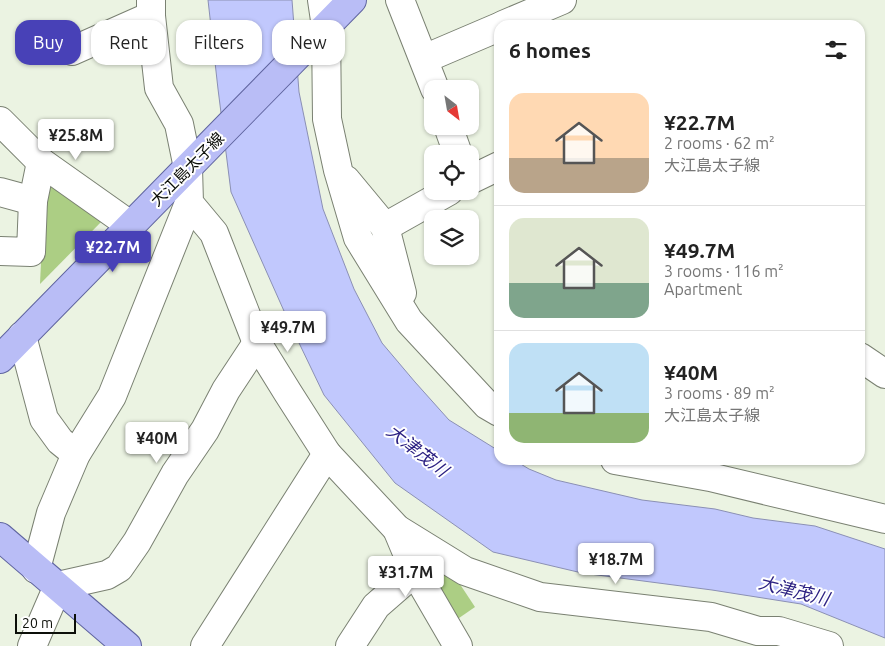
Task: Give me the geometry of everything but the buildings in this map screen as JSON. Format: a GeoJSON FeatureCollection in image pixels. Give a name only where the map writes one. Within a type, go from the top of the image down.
{"type":"FeatureCollection","features":[{"type":"Feature","properties":{"kind":"main road","name":"大江島太子線"},"geometry":{"type":"LineString","coordinates":[[333,20],[352,0]]}},
{"type":"Feature","properties":{"kind":"main road","name":"大江島太子線"},"geometry":{"type":"LineString","coordinates":[[0,358],[289,65]]}},
{"type":"Feature","properties":{"kind":"main road"},"geometry":{"type":"LineString","coordinates":[[0,537],[58,586],[119,643]]}},
{"type":"Feature","properties":{"kind":"street"},"geometry":{"type":"LineString","coordinates":[[321,20],[322,0]]}},
{"type":"Feature","properties":{"kind":"street"},"geometry":{"type":"LineString","coordinates":[[400,0],[432,80]]}},
{"type":"Feature","properties":{"kind":"street"},"geometry":{"type":"LineString","coordinates":[[515,20],[562,0]]}},
{"type":"Feature","properties":{"kind":"street"},"geometry":{"type":"LineString","coordinates":[[36,569],[51,514],[76,454],[112,396],[189,203],[193,163],[179,124],[159,88],[151,8],[81,46]]}},
{"type":"Feature","properties":{"kind":"street"},"geometry":{"type":"LineString","coordinates":[[424,58],[494,29]]}},
{"type":"Feature","properties":{"kind":"street"},"geometry":{"type":"LineString","coordinates":[[323,65],[327,119],[338,170],[358,238],[408,321],[487,404],[494,409]]}},
{"type":"Feature","properties":{"kind":"street"},"geometry":{"type":"LineString","coordinates":[[0,121],[41,162],[130,225]]}},
{"type":"Feature","properties":{"kind":"street"},"geometry":{"type":"LineString","coordinates":[[0,251],[31,252],[33,202],[41,162]]}},
{"type":"Feature","properties":{"kind":"street"},"geometry":{"type":"LineString","coordinates":[[479,176],[494,168]]}},
{"type":"Feature","properties":{"kind":"street"},"geometry":{"type":"LineString","coordinates":[[338,170],[385,226],[408,321]]}},
{"type":"Feature","properties":{"kind":"street"},"geometry":{"type":"LineString","coordinates":[[0,192],[33,202]]}},
{"type":"Feature","properties":{"kind":"street"},"geometry":{"type":"LineString","coordinates":[[385,226],[433,200]]}},
{"type":"Feature","properties":{"kind":"street"},"geometry":{"type":"LineString","coordinates":[[189,203],[214,233],[257,343],[327,454],[397,529],[465,571],[540,598],[711,617],[764,638],[779,631],[829,646]]}},
{"type":"Feature","properties":{"kind":"street"},"geometry":{"type":"LineString","coordinates":[[22,336],[44,419],[60,441],[76,454]]}},
{"type":"Feature","properties":{"kind":"street"},"geometry":{"type":"LineString","coordinates":[[32,646],[58,586],[107,575],[119,568],[137,542],[176,474],[205,430],[226,390],[257,343]]}},
{"type":"Feature","properties":{"kind":"street"},"geometry":{"type":"LineString","coordinates":[[865,360],[885,374]]}},
{"type":"Feature","properties":{"kind":"street"},"geometry":{"type":"LineString","coordinates":[[205,646],[327,454]]}},
{"type":"Feature","properties":{"kind":"street"},"geometry":{"type":"LineString","coordinates":[[680,465],[719,468],[885,519]]}},
{"type":"Feature","properties":{"kind":"street"},"geometry":{"type":"LineString","coordinates":[[397,529],[415,572],[458,646]]}},
{"type":"Feature","properties":{"kind":"street"},"geometry":{"type":"LineString","coordinates":[[357,643],[376,606],[415,572]]}},
{"type":"Feature","properties":{"kind":"green space"},"geometry":{"type":"Polygon","coordinates":[[[45,179],[103,220],[40,284],[45,179]]]}},
{"type":"Feature","properties":{"kind":"green space"},"geometry":{"type":"Polygon","coordinates":[[[397,529],[442,557],[475,607],[446,627],[397,529]]]}},
{"type":"Feature","properties":{"kind":"water","name":"大津茂川"},"geometry":{"type":"Polygon","coordinates":[[[208,0],[292,0],[294,20],[272,20],[272,65],[297,65],[299,92],[323,209],[354,289],[382,343],[449,420],[494,448],[494,465],[522,465],[556,480],[642,500],[715,509],[753,518],[815,526],[885,549],[885,638],[801,604],[582,573],[493,552],[395,483],[324,395],[231,192],[215,65],[262,65],[262,20],[210,20],[208,0]]]}}]}
